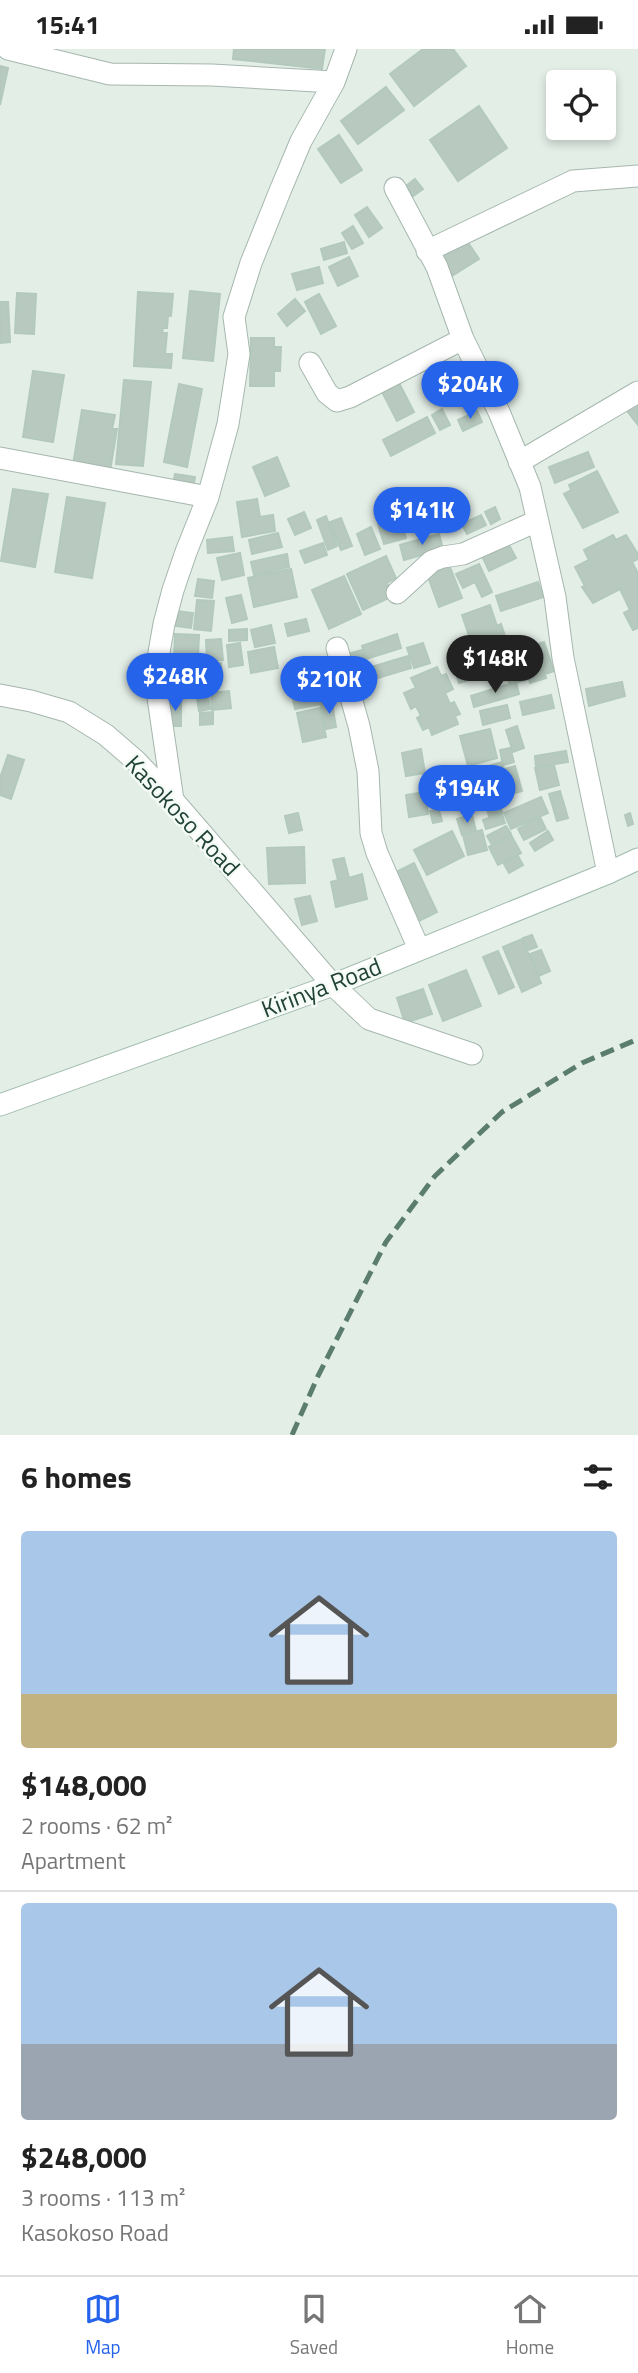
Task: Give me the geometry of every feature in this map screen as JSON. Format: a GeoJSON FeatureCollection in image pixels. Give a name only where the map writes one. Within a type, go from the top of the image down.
{"type":"FeatureCollection","features":[{"type":"Feature","properties":{"kind":"street"},"geometry":{"type":"LineString","coordinates":[[8,49],[110,74],[212,75],[334,82]]}},
{"type":"Feature","properties":{"kind":"street"},"geometry":{"type":"LineString","coordinates":[[173,800],[156,684],[157,664],[173,590],[208,497],[228,424],[239,354],[234,317],[251,263],[279,191],[301,141],[334,82],[346,49]]}},
{"type":"Feature","properties":{"kind":"street"},"geometry":{"type":"LineString","coordinates":[[427,251],[573,181],[638,176]]}},
{"type":"Feature","properties":{"kind":"street"},"geometry":{"type":"LineString","coordinates":[[395,188],[445,285],[463,339],[499,412],[530,487],[555,597],[563,658],[608,873]]}},
{"type":"Feature","properties":{"kind":"street"},"geometry":{"type":"LineString","coordinates":[[310,363],[327,393],[337,401],[350,397],[463,339]]}},
{"type":"Feature","properties":{"kind":"street"},"geometry":{"type":"LineString","coordinates":[[519,462],[638,392]]}},
{"type":"Feature","properties":{"kind":"street"},"geometry":{"type":"LineString","coordinates":[[0,459],[208,497]]}},
{"type":"Feature","properties":{"kind":"street"},"geometry":{"type":"LineString","coordinates":[[397,593],[432,561],[463,554],[537,521]]}},
{"type":"Feature","properties":{"kind":"street"},"geometry":{"type":"LineString","coordinates":[[337,648],[359,726],[368,771],[371,833],[377,853],[419,949]]}},
{"type":"Feature","properties":{"kind":"street","name":"Kasokoso Road"},"geometry":{"type":"LineString","coordinates":[[0,695],[69,712],[87,722],[136,761],[333,985],[369,1019],[472,1054]]}},
{"type":"Feature","properties":{"kind":"street","name":"Kirinya Road"},"geometry":{"type":"LineString","coordinates":[[0,1105],[333,985],[638,859]]}},
{"type":"Feature","properties":{"kind":"building"},"geometry":{"type":"Polygon","coordinates":[[[234,49],[325,49],[322,69],[233,59],[234,49]]]}},
{"type":"Feature","properties":{"kind":"building"},"geometry":{"type":"Polygon","coordinates":[[[423,49],[453,49],[466,66],[414,106],[390,74],[423,49]]]}},
{"type":"Feature","properties":{"kind":"building"},"geometry":{"type":"Polygon","coordinates":[[[0,66],[8,68],[0,105],[0,66]]]}},
{"type":"Feature","properties":{"kind":"building"},"geometry":{"type":"Polygon","coordinates":[[[386,87],[404,110],[358,144],[341,121],[386,87]]]}},
{"type":"Feature","properties":{"kind":"building"},"geometry":{"type":"Polygon","coordinates":[[[479,106],[507,148],[458,181],[430,140],[479,106]]]}},
{"type":"Feature","properties":{"kind":"building"},"geometry":{"type":"Polygon","coordinates":[[[339,135],[362,170],[341,183],[318,149],[339,135]]]}},
{"type":"Feature","properties":{"kind":"building"},"geometry":{"type":"Polygon","coordinates":[[[415,179],[423,189],[413,196],[406,186],[415,179]]]}},
{"type":"Feature","properties":{"kind":"building"},"geometry":{"type":"Polygon","coordinates":[[[367,207],[382,228],[369,237],[355,215],[367,207]]]}},
{"type":"Feature","properties":{"kind":"building"},"geometry":{"type":"Polygon","coordinates":[[[353,226],[363,243],[352,249],[342,233],[353,226]]]}},
{"type":"Feature","properties":{"kind":"building"},"geometry":{"type":"Polygon","coordinates":[[[465,238],[479,259],[450,277],[437,256],[465,238]]]}},
{"type":"Feature","properties":{"kind":"building"},"geometry":{"type":"Polygon","coordinates":[[[344,242],[347,253],[324,260],[321,249],[344,242]]]}},
{"type":"Feature","properties":{"kind":"building"},"geometry":{"type":"Polygon","coordinates":[[[349,257],[358,276],[338,286],[329,267],[349,257]]]}},
{"type":"Feature","properties":{"kind":"building"},"geometry":{"type":"Polygon","coordinates":[[[319,267],[323,283],[297,290],[292,274],[319,267]]]}},
{"type":"Feature","properties":{"kind":"building"},"geometry":{"type":"Polygon","coordinates":[[[190,291],[220,294],[213,361],[183,358],[190,291]]]}},
{"type":"Feature","properties":{"kind":"building"},"geometry":{"type":"Polygon","coordinates":[[[138,292],[173,294],[171,316],[168,316],[167,328],[163,328],[162,333],[167,333],[165,354],[172,354],[171,368],[134,366],[138,292]]]}},
{"type":"Feature","properties":{"kind":"building"},"geometry":{"type":"Polygon","coordinates":[[[17,293],[36,294],[34,334],[15,333],[17,293]]]}},
{"type":"Feature","properties":{"kind":"building"},"geometry":{"type":"Polygon","coordinates":[[[319,294],[336,326],[321,334],[305,302],[319,294]]]}},
{"type":"Feature","properties":{"kind":"building"},"geometry":{"type":"Polygon","coordinates":[[[295,299],[305,311],[287,326],[278,314],[295,299]]]}},
{"type":"Feature","properties":{"kind":"building"},"geometry":{"type":"Polygon","coordinates":[[[0,302],[8,302],[10,342],[0,343],[0,302]]]}},
{"type":"Feature","properties":{"kind":"building"},"geometry":{"type":"Polygon","coordinates":[[[251,338],[274,338],[274,347],[281,347],[280,371],[274,371],[274,386],[250,386],[251,338]]]}},
{"type":"Feature","properties":{"kind":"building"},"geometry":{"type":"Polygon","coordinates":[[[33,371],[64,375],[53,442],[23,437],[33,371]]]}},
{"type":"Feature","properties":{"kind":"building"},"geometry":{"type":"Polygon","coordinates":[[[397,379],[414,412],[397,421],[380,388],[397,379]]]}},
{"type":"Feature","properties":{"kind":"building"},"geometry":{"type":"Polygon","coordinates":[[[124,380],[151,382],[143,466],[116,464],[124,380]]]}},
{"type":"Feature","properties":{"kind":"building"},"geometry":{"type":"Polygon","coordinates":[[[179,384],[202,389],[187,467],[164,462],[179,384]]]}},
{"type":"Feature","properties":{"kind":"building"},"geometry":{"type":"Polygon","coordinates":[[[638,403],[638,425],[627,411],[638,403]]]}},
{"type":"Feature","properties":{"kind":"building"},"geometry":{"type":"Polygon","coordinates":[[[442,409],[450,425],[440,430],[432,415],[442,409]]]}},
{"type":"Feature","properties":{"kind":"building"},"geometry":{"type":"Polygon","coordinates":[[[82,410],[115,415],[112,429],[117,429],[110,471],[73,465],[82,410]]]}},
{"type":"Feature","properties":{"kind":"building"},"geometry":{"type":"Polygon","coordinates":[[[477,411],[482,422],[463,431],[458,420],[477,411]]]}},
{"type":"Feature","properties":{"kind":"building"},"geometry":{"type":"Polygon","coordinates":[[[427,417],[435,433],[391,456],[383,440],[427,417]]]}},
{"type":"Feature","properties":{"kind":"building"},"geometry":{"type":"Polygon","coordinates":[[[588,452],[594,467],[555,483],[549,467],[588,452]]]}},
{"type":"Feature","properties":{"kind":"building"},"geometry":{"type":"Polygon","coordinates":[[[277,457],[289,486],[265,496],[253,467],[277,457]]]}},
{"type":"Feature","properties":{"kind":"building"},"geometry":{"type":"Polygon","coordinates":[[[597,471],[618,512],[583,528],[564,494],[571,490],[569,485],[597,471]]]}},
{"type":"Feature","properties":{"kind":"building"},"geometry":{"type":"Polygon","coordinates":[[[175,474],[195,477],[193,488],[173,485],[175,474]]]}},
{"type":"Feature","properties":{"kind":"building"},"geometry":{"type":"Polygon","coordinates":[[[13,489],[48,494],[35,567],[1,561],[13,489]]]}},
{"type":"Feature","properties":{"kind":"building"},"geometry":{"type":"Polygon","coordinates":[[[443,494],[451,514],[436,520],[428,501],[443,494]]]}},
{"type":"Feature","properties":{"kind":"building"},"geometry":{"type":"Polygon","coordinates":[[[452,496],[460,516],[445,523],[437,503],[452,496]]]}},
{"type":"Feature","properties":{"kind":"building"},"geometry":{"type":"Polygon","coordinates":[[[67,497],[105,503],[92,578],[55,572],[67,497]]]}},
{"type":"Feature","properties":{"kind":"building"},"geometry":{"type":"Polygon","coordinates":[[[257,499],[260,517],[273,515],[275,531],[242,537],[237,502],[257,499]]]}},
{"type":"Feature","properties":{"kind":"building"},"geometry":{"type":"Polygon","coordinates":[[[495,507],[500,519],[491,524],[485,512],[495,507]]]}},
{"type":"Feature","properties":{"kind":"building"},"geometry":{"type":"Polygon","coordinates":[[[304,512],[311,528],[295,535],[288,519],[304,512]]]}},
{"type":"Feature","properties":{"kind":"building"},"geometry":{"type":"Polygon","coordinates":[[[481,515],[486,525],[467,534],[462,524],[481,515]]]}},
{"type":"Feature","properties":{"kind":"building"},"geometry":{"type":"Polygon","coordinates":[[[326,516],[337,546],[328,550],[317,520],[326,516]]]}},
{"type":"Feature","properties":{"kind":"building"},"geometry":{"type":"Polygon","coordinates":[[[400,517],[406,538],[384,544],[378,524],[400,517]]]}},
{"type":"Feature","properties":{"kind":"building"},"geometry":{"type":"Polygon","coordinates":[[[341,518],[352,546],[341,550],[330,522],[341,518]]]}},
{"type":"Feature","properties":{"kind":"building"},"geometry":{"type":"Polygon","coordinates":[[[371,527],[380,549],[365,555],[357,534],[371,527]]]}},
{"type":"Feature","properties":{"kind":"building"},"geometry":{"type":"Polygon","coordinates":[[[278,533],[282,547],[252,554],[249,540],[278,533]]]}},
{"type":"Feature","properties":{"kind":"building"},"geometry":{"type":"Polygon","coordinates":[[[439,534],[443,549],[404,560],[400,545],[439,534]]]}},
{"type":"Feature","properties":{"kind":"building"},"geometry":{"type":"Polygon","coordinates":[[[613,535],[616,540],[626,535],[638,554],[638,559],[632,562],[638,573],[638,628],[633,630],[624,613],[630,610],[620,589],[593,603],[582,587],[585,586],[575,567],[589,560],[584,550],[613,535]]]}},
{"type":"Feature","properties":{"kind":"building"},"geometry":{"type":"Polygon","coordinates":[[[232,537],[234,551],[208,553],[207,540],[232,537]]]}},
{"type":"Feature","properties":{"kind":"building"},"geometry":{"type":"Polygon","coordinates":[[[323,543],[327,555],[305,563],[300,551],[323,543]]]}},
{"type":"Feature","properties":{"kind":"building"},"geometry":{"type":"Polygon","coordinates":[[[508,543],[516,558],[489,571],[482,556],[508,543]]]}},
{"type":"Feature","properties":{"kind":"building"},"geometry":{"type":"Polygon","coordinates":[[[240,553],[244,575],[222,580],[217,558],[240,553]]]}},
{"type":"Feature","properties":{"kind":"building"},"geometry":{"type":"Polygon","coordinates":[[[287,554],[289,567],[254,575],[251,562],[287,554]]]}},
{"type":"Feature","properties":{"kind":"building"},"geometry":{"type":"Polygon","coordinates":[[[386,556],[396,578],[387,583],[393,596],[363,610],[347,574],[386,556]]]}},
{"type":"Feature","properties":{"kind":"building"},"geometry":{"type":"Polygon","coordinates":[[[448,562],[462,598],[439,607],[426,571],[448,562]]]}},
{"type":"Feature","properties":{"kind":"building"},"geometry":{"type":"Polygon","coordinates":[[[479,564],[492,592],[482,597],[475,582],[463,588],[456,574],[479,564]]]}},
{"type":"Feature","properties":{"kind":"building"},"geometry":{"type":"Polygon","coordinates":[[[291,569],[297,597],[254,607],[248,578],[291,569]]]}},
{"type":"Feature","properties":{"kind":"building"},"geometry":{"type":"Polygon","coordinates":[[[344,576],[361,614],[329,629],[312,590],[344,576]]]}},
{"type":"Feature","properties":{"kind":"building"},"geometry":{"type":"Polygon","coordinates":[[[198,579],[214,581],[212,598],[195,596],[198,579]]]}},
{"type":"Feature","properties":{"kind":"building"},"geometry":{"type":"Polygon","coordinates":[[[538,582],[543,597],[501,611],[496,596],[538,582]]]}},
{"type":"Feature","properties":{"kind":"building"},"geometry":{"type":"Polygon","coordinates":[[[241,595],[247,619],[232,623],[226,598],[241,595]]]}},
{"type":"Feature","properties":{"kind":"building"},"geometry":{"type":"Polygon","coordinates":[[[197,600],[214,601],[211,631],[194,629],[197,600]]]}},
{"type":"Feature","properties":{"kind":"building"},"geometry":{"type":"Polygon","coordinates":[[[490,605],[497,626],[501,624],[506,639],[502,641],[505,649],[477,659],[462,615],[490,605]]]}},
{"type":"Feature","properties":{"kind":"building"},"geometry":{"type":"Polygon","coordinates":[[[177,611],[193,613],[191,628],[175,626],[177,611]]]}},
{"type":"Feature","properties":{"kind":"building"},"geometry":{"type":"Polygon","coordinates":[[[306,619],[309,631],[288,636],[285,624],[306,619]]]}},
{"type":"Feature","properties":{"kind":"building"},"geometry":{"type":"Polygon","coordinates":[[[271,625],[275,643],[255,647],[251,630],[271,625]]]}},
{"type":"Feature","properties":{"kind":"building"},"geometry":{"type":"Polygon","coordinates":[[[247,629],[247,640],[229,641],[229,630],[247,629]]]}},
{"type":"Feature","properties":{"kind":"building"},"geometry":{"type":"Polygon","coordinates":[[[175,634],[199,635],[198,657],[174,657],[175,634]]]}},
{"type":"Feature","properties":{"kind":"building"},"geometry":{"type":"Polygon","coordinates":[[[397,634],[401,648],[366,659],[362,646],[397,634]]]}},
{"type":"Feature","properties":{"kind":"building"},"geometry":{"type":"Polygon","coordinates":[[[221,639],[223,660],[207,661],[206,640],[221,639]]]}},
{"type":"Feature","properties":{"kind":"building"},"geometry":{"type":"Polygon","coordinates":[[[544,642],[554,671],[545,674],[546,678],[530,683],[529,679],[518,682],[509,653],[544,642]]]}},
{"type":"Feature","properties":{"kind":"building"},"geometry":{"type":"Polygon","coordinates":[[[240,643],[243,665],[229,667],[227,645],[240,643]]]}},
{"type":"Feature","properties":{"kind":"building"},"geometry":{"type":"Polygon","coordinates":[[[423,643],[430,663],[414,668],[407,648],[423,643]]]}},
{"type":"Feature","properties":{"kind":"building"},"geometry":{"type":"Polygon","coordinates":[[[274,647],[278,668],[251,673],[248,652],[274,647]]]}},
{"type":"Feature","properties":{"kind":"building"},"geometry":{"type":"Polygon","coordinates":[[[362,650],[365,660],[347,666],[344,655],[362,650]]]}},
{"type":"Feature","properties":{"kind":"building"},"geometry":{"type":"Polygon","coordinates":[[[508,654],[512,667],[459,683],[455,670],[508,654]]]}},
{"type":"Feature","properties":{"kind":"building"},"geometry":{"type":"Polygon","coordinates":[[[408,656],[411,668],[371,680],[368,668],[408,656]]]}},
{"type":"Feature","properties":{"kind":"building"},"geometry":{"type":"Polygon","coordinates":[[[221,663],[222,680],[200,681],[199,664],[221,663]]]}},
{"type":"Feature","properties":{"kind":"building"},"geometry":{"type":"Polygon","coordinates":[[[196,664],[197,696],[170,698],[169,665],[196,664]]]}},
{"type":"Feature","properties":{"kind":"building"},"geometry":{"type":"Polygon","coordinates":[[[437,667],[441,676],[446,674],[453,689],[445,693],[450,704],[454,702],[460,714],[455,716],[458,724],[432,735],[429,727],[423,730],[417,718],[421,716],[416,706],[411,709],[404,693],[416,688],[411,678],[437,667]]]}},
{"type":"Feature","properties":{"kind":"building"},"geometry":{"type":"Polygon","coordinates":[[[513,668],[516,680],[509,683],[505,671],[513,668]]]}},
{"type":"Feature","properties":{"kind":"building"},"geometry":{"type":"Polygon","coordinates":[[[516,682],[519,694],[474,707],[471,696],[516,682]]]}},
{"type":"Feature","properties":{"kind":"building"},"geometry":{"type":"Polygon","coordinates":[[[622,682],[625,696],[589,706],[586,689],[622,682]]]}},
{"type":"Feature","properties":{"kind":"building"},"geometry":{"type":"Polygon","coordinates":[[[199,684],[208,684],[208,693],[199,694],[199,684]]]}},
{"type":"Feature","properties":{"kind":"building"},"geometry":{"type":"Polygon","coordinates":[[[320,684],[323,704],[295,709],[291,689],[320,684]]]}},
{"type":"Feature","properties":{"kind":"building"},"geometry":{"type":"Polygon","coordinates":[[[229,691],[231,708],[212,710],[211,693],[229,691]]]}},
{"type":"Feature","properties":{"kind":"building"},"geometry":{"type":"Polygon","coordinates":[[[208,695],[210,709],[199,711],[197,697],[208,695]]]}},
{"type":"Feature","properties":{"kind":"building"},"geometry":{"type":"Polygon","coordinates":[[[551,695],[554,708],[523,715],[520,702],[551,695]]]}},
{"type":"Feature","properties":{"kind":"building"},"geometry":{"type":"Polygon","coordinates":[[[169,701],[181,701],[181,726],[169,726],[169,701]]]}},
{"type":"Feature","properties":{"kind":"building"},"geometry":{"type":"Polygon","coordinates":[[[332,703],[336,727],[326,729],[321,705],[332,703]]]}},
{"type":"Feature","properties":{"kind":"building"},"geometry":{"type":"Polygon","coordinates":[[[507,705],[510,718],[483,725],[480,711],[507,705]]]}},
{"type":"Feature","properties":{"kind":"building"},"geometry":{"type":"Polygon","coordinates":[[[320,708],[326,737],[303,742],[297,713],[320,708]]]}},
{"type":"Feature","properties":{"kind":"building"},"geometry":{"type":"Polygon","coordinates":[[[213,712],[213,724],[200,725],[200,713],[213,712]]]}},
{"type":"Feature","properties":{"kind":"building"},"geometry":{"type":"Polygon","coordinates":[[[517,726],[524,748],[513,752],[506,730],[517,726]]]}},
{"type":"Feature","properties":{"kind":"building"},"geometry":{"type":"Polygon","coordinates":[[[490,729],[497,758],[468,766],[460,736],[490,729]]]}},
{"type":"Feature","properties":{"kind":"building"},"geometry":{"type":"Polygon","coordinates":[[[510,748],[514,762],[503,765],[500,750],[510,748]]]}},
{"type":"Feature","properties":{"kind":"building"},"geometry":{"type":"Polygon","coordinates":[[[421,749],[425,773],[406,776],[402,753],[421,749]]]}},
{"type":"Feature","properties":{"kind":"building"},"geometry":{"type":"Polygon","coordinates":[[[566,751],[568,762],[536,767],[535,756],[566,751]]]}},
{"type":"Feature","properties":{"kind":"building"},"geometry":{"type":"Polygon","coordinates":[[[8,755],[24,760],[11,799],[0,795],[0,778],[8,755]]]}},
{"type":"Feature","properties":{"kind":"building"},"geometry":{"type":"Polygon","coordinates":[[[502,762],[512,798],[499,801],[489,766],[502,762]]]}},
{"type":"Feature","properties":{"kind":"building"},"geometry":{"type":"Polygon","coordinates":[[[554,765],[559,785],[540,790],[535,768],[554,765]]]}},
{"type":"Feature","properties":{"kind":"building"},"geometry":{"type":"Polygon","coordinates":[[[515,766],[522,791],[511,794],[505,769],[515,766]]]}},
{"type":"Feature","properties":{"kind":"building"},"geometry":{"type":"Polygon","coordinates":[[[441,775],[442,785],[425,787],[424,777],[441,775]]]}},
{"type":"Feature","properties":{"kind":"building"},"geometry":{"type":"Polygon","coordinates":[[[560,791],[568,818],[557,821],[549,794],[560,791]]]}},
{"type":"Feature","properties":{"kind":"building"},"geometry":{"type":"Polygon","coordinates":[[[425,792],[428,814],[409,817],[406,795],[425,792]]]}},
{"type":"Feature","properties":{"kind":"building"},"geometry":{"type":"Polygon","coordinates":[[[541,797],[548,813],[511,829],[504,813],[541,797]]]}},
{"type":"Feature","properties":{"kind":"building"},"geometry":{"type":"Polygon","coordinates":[[[498,798],[502,812],[489,816],[485,802],[498,798]]]}},
{"type":"Feature","properties":{"kind":"building"},"geometry":{"type":"Polygon","coordinates":[[[439,810],[442,821],[433,823],[430,811],[439,810]]]}},
{"type":"Feature","properties":{"kind":"building"},"geometry":{"type":"Polygon","coordinates":[[[298,813],[302,830],[289,833],[285,816],[298,813]]]}},
{"type":"Feature","properties":{"kind":"building"},"geometry":{"type":"Polygon","coordinates":[[[630,813],[633,824],[628,826],[625,815],[630,813]]]}},
{"type":"Feature","properties":{"kind":"building"},"geometry":{"type":"Polygon","coordinates":[[[502,814],[505,823],[486,829],[483,820],[502,814]]]}},
{"type":"Feature","properties":{"kind":"building"},"geometry":{"type":"Polygon","coordinates":[[[472,815],[476,831],[462,835],[457,819],[472,815]]]}},
{"type":"Feature","properties":{"kind":"building"},"geometry":{"type":"Polygon","coordinates":[[[540,817],[546,829],[524,840],[518,829],[540,817]]]}},
{"type":"Feature","properties":{"kind":"building"},"geometry":{"type":"Polygon","coordinates":[[[506,826],[511,834],[492,845],[487,836],[506,826]]]}},
{"type":"Feature","properties":{"kind":"building"},"geometry":{"type":"Polygon","coordinates":[[[482,830],[487,850],[468,855],[463,835],[482,830]]]}},
{"type":"Feature","properties":{"kind":"building"},"geometry":{"type":"Polygon","coordinates":[[[452,831],[464,856],[427,875],[414,850],[452,831]]]}},
{"type":"Feature","properties":{"kind":"building"},"geometry":{"type":"Polygon","coordinates":[[[548,831],[553,840],[535,851],[530,843],[548,831]]]}},
{"type":"Feature","properties":{"kind":"building"},"geometry":{"type":"Polygon","coordinates":[[[511,835],[521,853],[498,865],[489,847],[511,835]]]}},
{"type":"Feature","properties":{"kind":"building"},"geometry":{"type":"Polygon","coordinates":[[[304,847],[305,883],[269,884],[267,848],[304,847]]]}},
{"type":"Feature","properties":{"kind":"building"},"geometry":{"type":"Polygon","coordinates":[[[518,856],[523,865],[509,873],[504,864],[518,856]]]}},
{"type":"Feature","properties":{"kind":"building"},"geometry":{"type":"Polygon","coordinates":[[[344,858],[349,878],[362,874],[367,899],[336,907],[331,882],[338,880],[333,860],[344,858]]]}},
{"type":"Feature","properties":{"kind":"building"},"geometry":{"type":"Polygon","coordinates":[[[414,863],[437,912],[417,922],[394,873],[414,863]]]}},
{"type":"Feature","properties":{"kind":"building"},"geometry":{"type":"Polygon","coordinates":[[[310,896],[317,921],[302,925],[295,899],[310,896]]]}},
{"type":"Feature","properties":{"kind":"building"},"geometry":{"type":"Polygon","coordinates":[[[532,935],[537,947],[528,950],[523,938],[532,935]]]}},
{"type":"Feature","properties":{"kind":"building"},"geometry":{"type":"Polygon","coordinates":[[[522,939],[541,983],[522,992],[503,947],[522,939]]]}},
{"type":"Feature","properties":{"kind":"building"},"geometry":{"type":"Polygon","coordinates":[[[541,950],[550,971],[539,976],[530,954],[541,950]]]}},
{"type":"Feature","properties":{"kind":"building"},"geometry":{"type":"Polygon","coordinates":[[[498,951],[514,987],[499,994],[483,957],[498,951]]]}},
{"type":"Feature","properties":{"kind":"building"},"geometry":{"type":"Polygon","coordinates":[[[466,970],[481,1006],[443,1021],[429,985],[466,970]]]}},
{"type":"Feature","properties":{"kind":"building"},"geometry":{"type":"Polygon","coordinates":[[[423,989],[432,1014],[405,1023],[397,998],[423,989]]]}},
{"type":"Feature","properties":{"kind":"railway"},"geometry":{"type":"LineString","coordinates":[[292,1435],[318,1376],[386,1242],[435,1176],[502,1112],[582,1063],[638,1039]]}}]}
